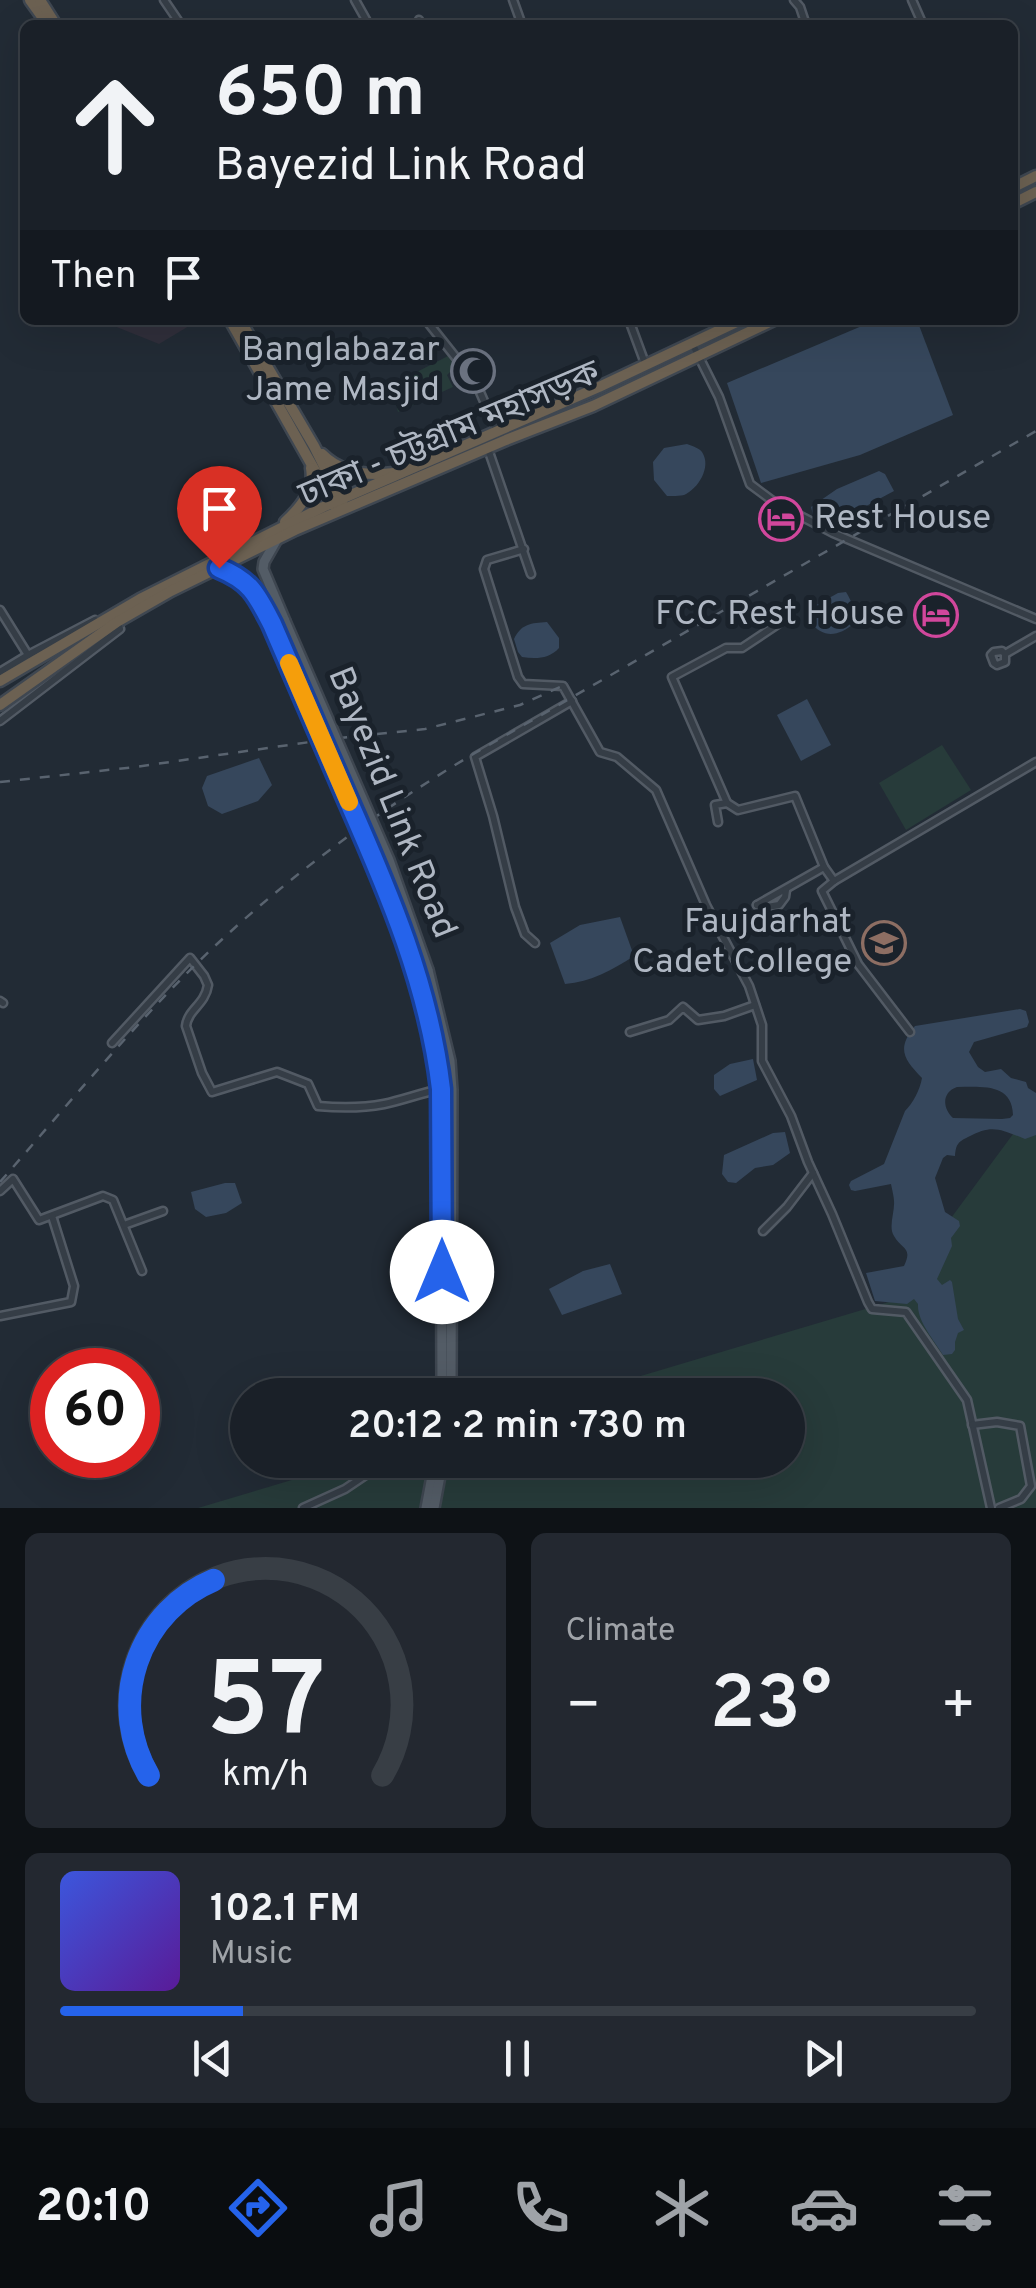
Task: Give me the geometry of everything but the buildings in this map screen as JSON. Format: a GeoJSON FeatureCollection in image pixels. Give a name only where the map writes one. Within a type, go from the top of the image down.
{"type":"FeatureCollection","features":[{"type":"Feature","properties":{"kind":"highway"},"geometry":{"type":"LineString","coordinates":[[37,0],[52,20]]}},
{"type":"Feature","properties":{"kind":"highway"},"geometry":{"type":"LineString","coordinates":[[233,325],[310,449],[350,471],[408,471]]}},
{"type":"Feature","properties":{"kind":"highway"},"geometry":{"type":"LineString","coordinates":[[243,325],[339,505]]}},
{"type":"Feature","properties":{"kind":"highway","name":"ঢাকা - চট্টগ্রাম মহাসড়ক"},"geometry":{"type":"LineString","coordinates":[[0,706],[140,599],[408,471],[730,325]]}},
{"type":"Feature","properties":{"kind":"highway","name":"ঢাকা - চট্টগ্রাম মহাসড়ক"},"geometry":{"type":"LineString","coordinates":[[339,505],[593,406],[764,325]]}},
{"type":"Feature","properties":{"kind":"highway"},"geometry":{"type":"LineString","coordinates":[[277,535],[308,495],[313,480],[310,449]]}},
{"type":"Feature","properties":{"kind":"highway","name":"ঢাকা - চট্টগ্রাম মহাসড়ক"},"geometry":{"type":"LineString","coordinates":[[0,681],[277,535]]}},
{"type":"Feature","properties":{"kind":"main road","name":"Bayezid Link Road"},"geometry":{"type":"LineString","coordinates":[[277,535],[263,569],[389,860],[428,970],[450,1061],[451,1378]]}},
{"type":"Feature","properties":{"kind":"main road","name":"Bayezid Link Road"},"geometry":{"type":"LineString","coordinates":[[219,568],[242,578],[256,593],[272,624],[399,918],[417,973],[441,1089],[442,1378]]}},
{"type":"Feature","properties":{"kind":"main road"},"geometry":{"type":"LineString","coordinates":[[426,1508],[432,1478]]}},
{"type":"Feature","properties":{"kind":"main road"},"geometry":{"type":"LineString","coordinates":[[434,1508],[440,1478]]}},
{"type":"Feature","properties":{"kind":"street"},"geometry":{"type":"LineString","coordinates":[[430,325],[476,383],[497,432]]}},
{"type":"Feature","properties":{"kind":"street"},"geometry":{"type":"LineString","coordinates":[[631,325],[646,366]]}},
{"type":"Feature","properties":{"kind":"street"},"geometry":{"type":"LineString","coordinates":[[692,343],[718,397],[750,484],[774,502],[833,533],[1036,619]]}},
{"type":"Feature","properties":{"kind":"street"},"geometry":{"type":"LineString","coordinates":[[488,448],[531,574]]}},
{"type":"Feature","properties":{"kind":"street"},"geometry":{"type":"LineString","coordinates":[[524,549],[488,560],[484,569],[518,677],[523,684],[564,686],[600,752],[617,757],[656,790],[706,905],[749,986],[762,1025],[762,1062],[790,1116],[868,1302],[872,1309],[906,1312],[967,1400],[990,1508]]}},
{"type":"Feature","properties":{"kind":"street"},"geometry":{"type":"LineString","coordinates":[[0,672],[28,654],[140,599]]}},
{"type":"Feature","properties":{"kind":"street"},"geometry":{"type":"LineString","coordinates":[[0,610],[28,654]]}},
{"type":"Feature","properties":{"kind":"street"},"geometry":{"type":"LineString","coordinates":[[0,721],[120,628],[115,618]]}},
{"type":"Feature","properties":{"kind":"street"},"geometry":{"type":"LineString","coordinates":[[778,624],[742,648],[726,648],[672,676],[728,803],[738,810],[795,796],[834,882]]}},
{"type":"Feature","properties":{"kind":"street"},"geometry":{"type":"LineString","coordinates":[[1005,654],[1036,636]]}},
{"type":"Feature","properties":{"kind":"street"},"geometry":{"type":"LineString","coordinates":[[535,943],[525,934],[515,907],[475,757],[572,700]]}},
{"type":"Feature","properties":{"kind":"street"},"geometry":{"type":"LineString","coordinates":[[910,1032],[858,964],[822,891],[1036,762]]}},
{"type":"Feature","properties":{"kind":"street"},"geometry":{"type":"LineString","coordinates":[[718,822],[712,805],[728,803]]}},
{"type":"Feature","properties":{"kind":"street"},"geometry":{"type":"LineString","coordinates":[[786,888],[824,866]]}},
{"type":"Feature","properties":{"kind":"street"},"geometry":{"type":"LineString","coordinates":[[112,1042],[190,958],[208,986],[203,1002],[187,1018],[186,1026],[212,1092],[277,1072],[308,1084],[318,1106],[386,1104],[441,1089]]}},
{"type":"Feature","properties":{"kind":"street"},"geometry":{"type":"LineString","coordinates":[[630,1032],[669,1020],[683,1007],[698,1020],[756,1005]]}},
{"type":"Feature","properties":{"kind":"street"},"geometry":{"type":"LineString","coordinates":[[764,1231],[813,1173]]}},
{"type":"Feature","properties":{"kind":"street"},"geometry":{"type":"LineString","coordinates":[[0,1191],[13,1179],[39,1220],[103,1196],[114,1200],[142,1271]]}},
{"type":"Feature","properties":{"kind":"street"},"geometry":{"type":"LineString","coordinates":[[124,1225],[163,1211]]}},
{"type":"Feature","properties":{"kind":"street"},"geometry":{"type":"LineString","coordinates":[[0,1316],[71,1302],[74,1286],[52,1216]]}},
{"type":"Feature","properties":{"kind":"street"},"geometry":{"type":"LineString","coordinates":[[972,1425],[998,1422],[1020,1426],[1031,1486],[1022,1499],[999,1508]]}},
{"type":"Feature","properties":{"kind":"street"},"geometry":{"type":"LineString","coordinates":[[304,1508],[362,1478]]}},
{"type":"Feature","properties":{"kind":"shaded area"},"geometry":{"type":"Polygon","coordinates":[[[112,325],[191,325],[159,344],[112,325]]]}},
{"type":"Feature","properties":{"kind":"green space"},"geometry":{"type":"Polygon","coordinates":[[[448,356],[456,366],[447,375],[453,387],[398,412],[395,401],[407,396],[405,378],[448,356]]]}},
{"type":"Feature","properties":{"kind":"green space"},"geometry":{"type":"Polygon","coordinates":[[[942,745],[971,790],[906,830],[879,783],[942,745]]]}},
{"type":"Feature","properties":{"kind":"green space"},"geometry":{"type":"Polygon","coordinates":[[[1036,1103],[1036,1508],[198,1508],[299,1478],[805,1478],[805,1378],[634,1378],[889,1302],[1036,1103]]]}},
{"type":"Feature","properties":{"kind":"water"},"geometry":{"type":"Polygon","coordinates":[[[864,325],[919,325],[953,415],[860,455],[761,483],[727,383],[864,325]]]}},
{"type":"Feature","properties":{"kind":"water"},"geometry":{"type":"Polygon","coordinates":[[[687,444],[705,458],[702,477],[684,495],[667,496],[654,480],[653,462],[664,448],[687,444]]]}},
{"type":"Feature","properties":{"kind":"water"},"geometry":{"type":"Polygon","coordinates":[[[879,471],[894,491],[828,523],[813,515],[811,507],[837,489],[879,471]]]}},
{"type":"Feature","properties":{"kind":"water"},"geometry":{"type":"Polygon","coordinates":[[[846,592],[853,608],[853,624],[831,634],[820,631],[811,622],[813,607],[846,592]]]}},
{"type":"Feature","properties":{"kind":"water"},"geometry":{"type":"Polygon","coordinates":[[[547,622],[559,638],[559,648],[542,657],[522,657],[514,639],[517,634],[527,625],[547,622]]]}},
{"type":"Feature","properties":{"kind":"water"},"geometry":{"type":"Polygon","coordinates":[[[807,699],[831,745],[801,761],[777,715],[807,699]]]}},
{"type":"Feature","properties":{"kind":"water"},"geometry":{"type":"Polygon","coordinates":[[[259,758],[272,785],[258,801],[222,814],[208,806],[202,788],[207,776],[259,758]]]}},
{"type":"Feature","properties":{"kind":"water"},"geometry":{"type":"Polygon","coordinates":[[[620,917],[634,956],[584,981],[565,984],[550,943],[580,925],[620,917]]]}},
{"type":"Feature","properties":{"kind":"water"},"geometry":{"type":"Polygon","coordinates":[[[1026,1011],[1027,1027],[974,1042],[969,1052],[985,1072],[1001,1069],[1011,1078],[1026,1082],[1036,1093],[1036,1135],[1025,1139],[996,1129],[976,1133],[960,1142],[955,1156],[943,1158],[935,1178],[945,1212],[960,1226],[951,1238],[952,1246],[937,1279],[942,1285],[952,1282],[958,1319],[964,1330],[958,1333],[952,1354],[943,1355],[923,1324],[914,1299],[907,1304],[875,1301],[866,1273],[904,1266],[906,1260],[907,1252],[892,1232],[891,1184],[855,1191],[849,1185],[884,1164],[905,1111],[918,1092],[922,1078],[907,1059],[904,1048],[915,1026],[1026,1011]],[[957,1087],[945,1101],[953,1118],[1002,1119],[1013,1115],[1007,1097],[1001,1092],[985,1087],[957,1087]]]}},
{"type":"Feature","properties":{"kind":"water"},"geometry":{"type":"Polygon","coordinates":[[[753,1059],[757,1080],[720,1096],[714,1089],[714,1075],[730,1064],[753,1059]]]}},
{"type":"Feature","properties":{"kind":"water"},"geometry":{"type":"Polygon","coordinates":[[[785,1132],[790,1153],[773,1165],[755,1168],[736,1183],[728,1182],[722,1174],[724,1155],[773,1133],[785,1132]]]}},
{"type":"Feature","properties":{"kind":"water"},"geometry":{"type":"Polygon","coordinates":[[[235,1183],[242,1203],[226,1213],[206,1217],[195,1209],[191,1192],[235,1183]]]}},
{"type":"Feature","properties":{"kind":"water"},"geometry":{"type":"Polygon","coordinates":[[[610,1264],[622,1294],[562,1315],[549,1289],[583,1271],[610,1264]]]}},
{"type":"Feature","properties":{"kind":"railway"},"geometry":{"type":"LineString","coordinates":[[0,1182],[195,965],[260,906],[364,825],[475,753],[1036,431]]}},
{"type":"Feature","properties":{"kind":"railway"},"geometry":{"type":"LineString","coordinates":[[0,782],[425,729],[520,705],[569,683]]}},
{"type":"Feature","properties":{"kind":"slow traffic"},"geometry":{"type":"LineString","coordinates":[[289,663],[349,802]]}},
{"type":"Feature","properties":{"kind":"place","name":"Banglabazar Jame Masjid"},"geometry":{"type":"Point","coordinates":[473,371]}},
{"type":"Feature","properties":{"kind":"place","name":"Rest House"},"geometry":{"type":"Point","coordinates":[781,519]}},
{"type":"Feature","properties":{"kind":"place","name":"FCC Rest House"},"geometry":{"type":"Point","coordinates":[936,615]}},
{"type":"Feature","properties":{"kind":"place","name":"Faujdarhat Cadet College"},"geometry":{"type":"Point","coordinates":[884,943]}},
{"type":"Feature","properties":{"kind":"route"},"geometry":{"type":"LineString","coordinates":[[219,568],[247,583],[272,624],[399,918],[417,973],[441,1089],[442,1272]]}}]}
